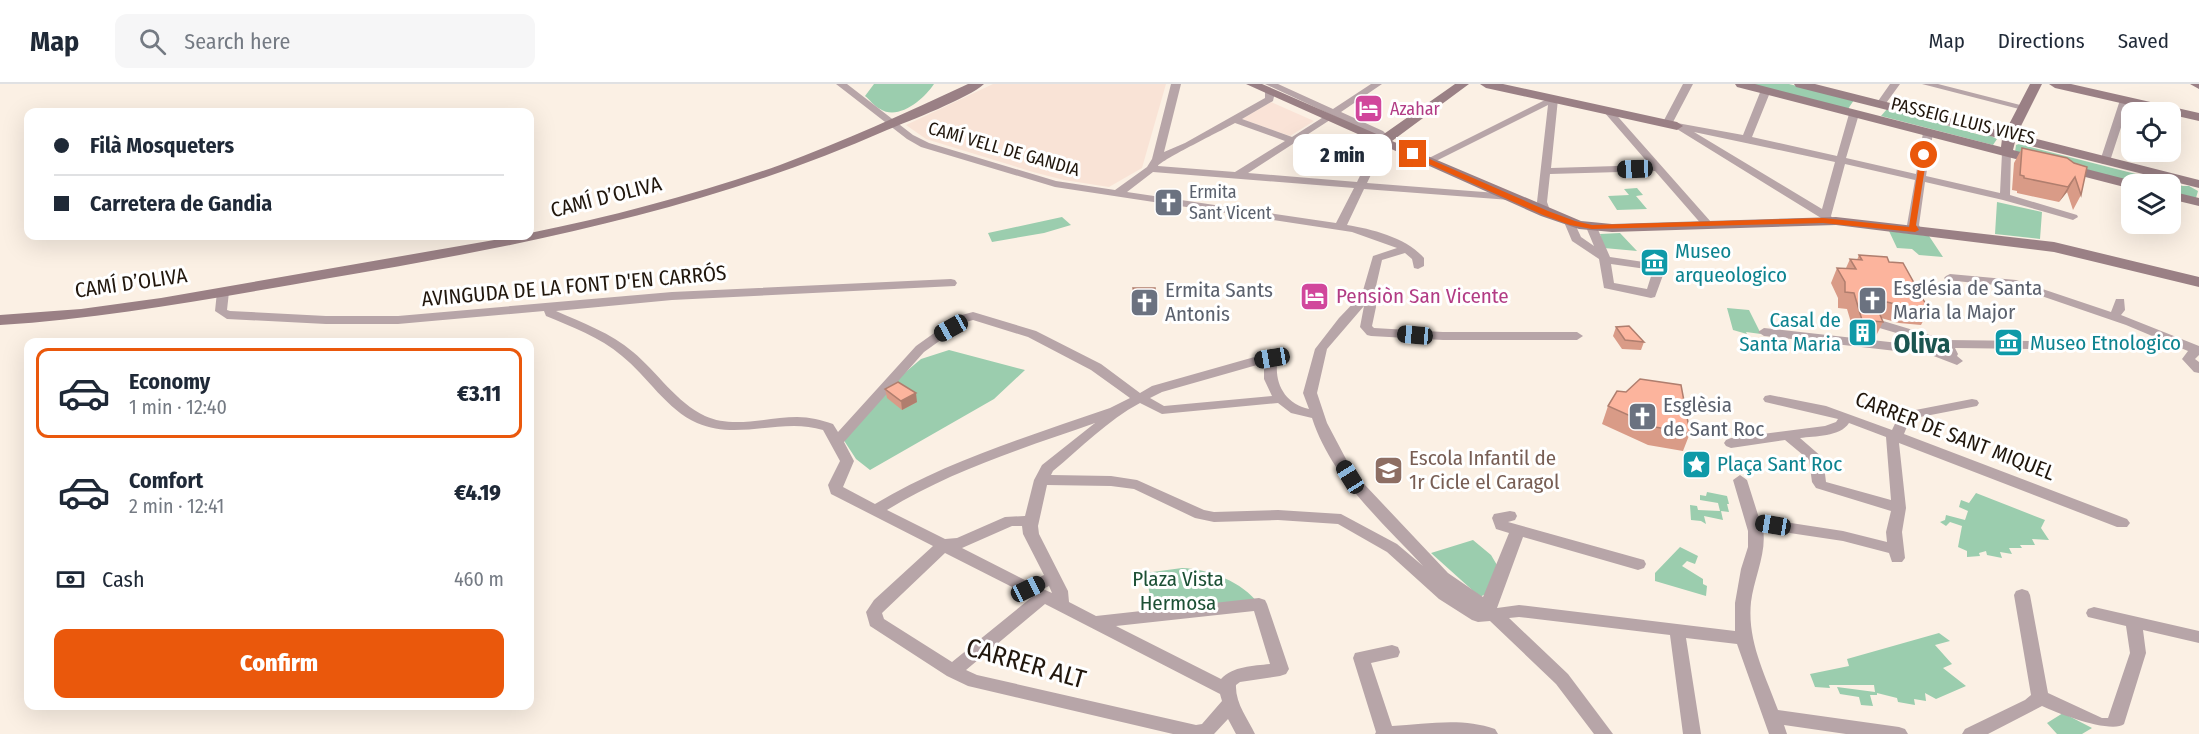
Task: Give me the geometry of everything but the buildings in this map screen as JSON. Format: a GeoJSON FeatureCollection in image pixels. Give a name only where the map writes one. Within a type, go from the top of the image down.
{"type":"FeatureCollection","features":[{"type":"Feature","properties":{"kind":"street","name":"CAMÍ VELL DE GANDIA"},"geometry":{"type":"LineString","coordinates":[[841,84],[917,141],[1038,180],[1117,194],[1148,190],[1167,202],[1340,227],[1376,236],[1407,249]]}},
{"type":"Feature","properties":{"kind":"street","name":"CAMÍ D’OLIVA"},"geometry":{"type":"LineString","coordinates":[[534,237],[597,223],[756,178],[844,145],[978,84]]}},
{"type":"Feature","properties":{"kind":"street"},"geometry":{"type":"LineString","coordinates":[[1117,194],[1150,169],[1157,159],[1176,84]]}},
{"type":"Feature","properties":{"kind":"street"},"geometry":{"type":"LineString","coordinates":[[1252,84],[1279,87],[1331,115],[1386,139],[1428,161],[1545,213],[1572,229],[1603,258],[1660,267],[1651,294],[1608,285],[1603,258],[1593,231]]}},
{"type":"Feature","properties":{"kind":"street"},"geometry":{"type":"LineString","coordinates":[[1237,176],[1377,84]]}},
{"type":"Feature","properties":{"kind":"street"},"geometry":{"type":"LineString","coordinates":[[1340,227],[1386,139],[1463,84]]}},
{"type":"Feature","properties":{"kind":"street"},"geometry":{"type":"LineString","coordinates":[[1486,84],[2005,197],[2073,217]]}},
{"type":"Feature","properties":{"kind":"street"},"geometry":{"type":"LineString","coordinates":[[1672,125],[1688,84]]}},
{"type":"Feature","properties":{"kind":"street","name":"PASSEIG LLUIS VIVES"},"geometry":{"type":"LineString","coordinates":[[1741,84],[2121,182]]}},
{"type":"Feature","properties":{"kind":"street"},"geometry":{"type":"LineString","coordinates":[[1800,84],[2199,184]]}},
{"type":"Feature","properties":{"kind":"street"},"geometry":{"type":"LineString","coordinates":[[1872,118],[1895,84]]}},
{"type":"Feature","properties":{"kind":"street"},"geometry":{"type":"LineString","coordinates":[[1927,84],[2023,107]]}},
{"type":"Feature","properties":{"kind":"street"},"geometry":{"type":"LineString","coordinates":[[2005,197],[2009,137],[2036,84]]}},
{"type":"Feature","properties":{"kind":"street"},"geometry":{"type":"LineString","coordinates":[[2055,84],[2199,117]]}},
{"type":"Feature","properties":{"kind":"street"},"geometry":{"type":"LineString","coordinates":[[1157,159],[1189,146],[1270,99],[1279,87]]}},
{"type":"Feature","properties":{"kind":"street"},"geometry":{"type":"LineString","coordinates":[[1746,139],[1766,90]]}},
{"type":"Feature","properties":{"kind":"street"},"geometry":{"type":"LineString","coordinates":[[1428,161],[1553,99]]}},
{"type":"Feature","properties":{"kind":"street"},"geometry":{"type":"LineString","coordinates":[[1545,213],[1542,202],[1553,99]]}},
{"type":"Feature","properties":{"kind":"street"},"geometry":{"type":"LineString","coordinates":[[1827,218],[1840,160],[1854,114],[1864,100]]}},
{"type":"Feature","properties":{"kind":"street"},"geometry":{"type":"LineString","coordinates":[[2105,161],[2125,100]]}},
{"type":"Feature","properties":{"kind":"street"},"geometry":{"type":"LineString","coordinates":[[1534,109],[1552,113]]}},
{"type":"Feature","properties":{"kind":"street"},"geometry":{"type":"LineString","coordinates":[[1610,112],[1707,224]]}},
{"type":"Feature","properties":{"kind":"street"},"geometry":{"type":"LineString","coordinates":[[1233,119],[1292,140]]}},
{"type":"Feature","properties":{"kind":"street"},"geometry":{"type":"LineString","coordinates":[[1672,125],[1827,218]]}},
{"type":"Feature","properties":{"kind":"street"},"geometry":{"type":"LineString","coordinates":[[1915,230],[1912,225],[1928,133]]}},
{"type":"Feature","properties":{"kind":"street"},"geometry":{"type":"LineString","coordinates":[[1545,171],[1658,168]]}},
{"type":"Feature","properties":{"kind":"street"},"geometry":{"type":"LineString","coordinates":[[1150,169],[1510,197]]}},
{"type":"Feature","properties":{"kind":"street"},"geometry":{"type":"LineString","coordinates":[[1148,190],[1150,169]]}},
{"type":"Feature","properties":{"kind":"street"},"geometry":{"type":"LineString","coordinates":[[2181,198],[2199,202]]}},
{"type":"Feature","properties":{"kind":"street"},"geometry":{"type":"LineString","coordinates":[[1572,229],[1593,231],[1827,218],[2054,247],[2199,282]]}},
{"type":"Feature","properties":{"kind":"street","name":"CAMÍ D’OLIVA"},"geometry":{"type":"LineString","coordinates":[[0,320],[105,310],[223,292],[518,240]]}},
{"type":"Feature","properties":{"kind":"street"},"geometry":{"type":"LineString","coordinates":[[1418,266],[1418,258],[1407,249],[1377,258],[1368,296],[1370,307],[1366,327],[1371,332],[1443,336],[1577,336]]}},
{"type":"Feature","properties":{"kind":"street"},"geometry":{"type":"LineString","coordinates":[[1950,278],[2004,281],[2114,316],[2198,351],[2188,359],[2199,369]]}},
{"type":"Feature","properties":{"kind":"street","name":"AVINGUDA DE LA FONT D'EN CARRÓS"},"geometry":{"type":"LineString","coordinates":[[223,292],[221,311],[234,316],[377,320],[444,317],[550,306],[768,291],[951,283]]}},
{"type":"Feature","properties":{"kind":"street"},"geometry":{"type":"LineString","coordinates":[[1368,296],[1343,321],[1321,349],[1310,393],[1316,414],[1340,460],[1360,489],[1442,577],[1490,611],[1562,679],[1604,734]]}},
{"type":"Feature","properties":{"kind":"street"},"geometry":{"type":"LineString","coordinates":[[2114,316],[2119,310],[2120,302]]}},
{"type":"Feature","properties":{"kind":"street"},"geometry":{"type":"LineString","coordinates":[[550,306],[550,313],[607,339],[627,352],[699,419],[730,426],[817,423],[828,427],[847,461],[835,485],[836,490],[1096,622],[1229,697],[1246,734]]}},
{"type":"Feature","properties":{"kind":"street"},"geometry":{"type":"LineString","coordinates":[[837,441],[920,349],[962,319],[970,316],[980,316],[1032,334],[1096,367],[1138,397],[1165,411],[1279,399]]}},
{"type":"Feature","properties":{"kind":"street"},"geometry":{"type":"LineString","coordinates":[[1764,332],[1934,351],[1961,364],[1944,344],[1922,330]]}},
{"type":"Feature","properties":{"kind":"street"},"geometry":{"type":"LineString","coordinates":[[1944,344],[2031,345]]}},
{"type":"Feature","properties":{"kind":"street"},"geometry":{"type":"LineString","coordinates":[[876,510],[912,488],[957,466],[1115,411],[1157,388],[1228,367],[1272,358],[1269,371],[1279,399],[1298,413],[1316,414]]}},
{"type":"Feature","properties":{"kind":"street","name":"CARRER DE SANT MIQUEL"},"geometry":{"type":"LineString","coordinates":[[1770,399],[1846,417],[2122,523]]}},
{"type":"Feature","properties":{"kind":"street"},"geometry":{"type":"LineString","coordinates":[[1754,522],[1843,536],[1896,554],[1894,532],[1899,508],[1891,442],[1905,416],[1972,403]]}},
{"type":"Feature","properties":{"kind":"street"},"geometry":{"type":"LineString","coordinates":[[1061,606],[1060,591],[1031,534],[1030,521],[1041,480],[1052,462],[1106,421],[1115,411]]}},
{"type":"Feature","properties":{"kind":"street"},"geometry":{"type":"LineString","coordinates":[[1731,443],[1790,437],[1836,428],[1844,423],[1846,417]]}},
{"type":"Feature","properties":{"kind":"street"},"geometry":{"type":"LineString","coordinates":[[1790,437],[1816,458],[1820,484],[1899,508]]}},
{"type":"Feature","properties":{"kind":"street"},"geometry":{"type":"LineString","coordinates":[[1041,480],[1130,483],[1150,489],[1209,517],[1328,517],[1347,521],[1392,549],[1432,585],[1466,610],[1483,617],[1490,611],[1505,565],[1514,523],[1638,564]]}},
{"type":"Feature","properties":{"kind":"street"},"geometry":{"type":"LineString","coordinates":[[1740,480],[1754,522],[1756,545],[1746,586],[1743,638],[1778,734]]}},
{"type":"Feature","properties":{"kind":"street"},"geometry":{"type":"LineString","coordinates":[[944,545],[959,543],[1010,521],[1030,521]]}},
{"type":"Feature","properties":{"kind":"street","name":"CARRER ALT"},"geometry":{"type":"LineString","coordinates":[[944,545],[880,604],[874,617],[880,625],[953,671],[990,686],[1196,732],[1207,730],[1229,697],[1228,682],[1235,676],[1280,669],[1259,604],[1096,622]]}},
{"type":"Feature","properties":{"kind":"street"},"geometry":{"type":"LineString","coordinates":[[953,671],[1053,577]]}},
{"type":"Feature","properties":{"kind":"street"},"geometry":{"type":"LineString","coordinates":[[2022,595],[2040,697]]}},
{"type":"Feature","properties":{"kind":"street"},"geometry":{"type":"LineString","coordinates":[[1490,611],[1518,611],[1743,638]]}},
{"type":"Feature","properties":{"kind":"street"},"geometry":{"type":"LineString","coordinates":[[2094,613],[2199,637]]}},
{"type":"Feature","properties":{"kind":"street"},"geometry":{"type":"LineString","coordinates":[[2040,697],[2100,725],[2115,724],[2139,650],[2133,621]]}},
{"type":"Feature","properties":{"kind":"street"},"geometry":{"type":"LineString","coordinates":[[1677,630],[1692,734]]}},
{"type":"Feature","properties":{"kind":"street"},"geometry":{"type":"LineString","coordinates":[[1392,652],[1361,658],[1385,734],[1467,729],[1490,734]]}},
{"type":"Feature","properties":{"kind":"street"},"geometry":{"type":"LineString","coordinates":[[1971,734],[2031,705],[2040,697]]}},
{"type":"Feature","properties":{"kind":"street"},"geometry":{"type":"LineString","coordinates":[[1771,716],[1899,734]]}},
{"type":"Feature","properties":{"kind":"shaded area"},"geometry":{"type":"Polygon","coordinates":[[[993,84],[1166,84],[1142,168],[1109,187],[1064,180],[1033,172],[926,139],[906,125],[993,84]]]}},
{"type":"Feature","properties":{"kind":"shaded area"},"geometry":{"type":"Polygon","coordinates":[[[1271,102],[1314,121],[1290,136],[1242,119],[1271,102]]]}},
{"type":"Feature","properties":{"kind":"green space"},"geometry":{"type":"Polygon","coordinates":[[[874,84],[934,84],[918,102],[910,107],[887,112],[865,96],[874,84]]]}},
{"type":"Feature","properties":{"kind":"green space"},"geometry":{"type":"Polygon","coordinates":[[[1751,84],[1789,84],[1854,100],[1848,109],[1751,84]]]}},
{"type":"Feature","properties":{"kind":"green space"},"geometry":{"type":"Polygon","coordinates":[[[1887,109],[1984,136],[1987,134],[1997,139],[1993,145],[1881,116],[1887,109]]]}},
{"type":"Feature","properties":{"kind":"green space"},"geometry":{"type":"Polygon","coordinates":[[[2016,145],[2031,145],[2030,147],[2136,174],[2121,174],[2121,179],[2015,152],[2016,145]]]}},
{"type":"Feature","properties":{"kind":"green space"},"geometry":{"type":"Polygon","coordinates":[[[2181,185],[2189,186],[2198,191],[2196,198],[2181,194],[2181,185]]]}},
{"type":"Feature","properties":{"kind":"green space"},"geometry":{"type":"Polygon","coordinates":[[[1637,188],[1643,195],[1636,196],[1647,209],[1617,210],[1608,196],[1629,195],[1624,189],[1637,188]]]}},
{"type":"Feature","properties":{"kind":"green space"},"geometry":{"type":"Polygon","coordinates":[[[1997,202],[2042,212],[2040,239],[1995,234],[1997,202]]]}},
{"type":"Feature","properties":{"kind":"green space"},"geometry":{"type":"Polygon","coordinates":[[[1062,217],[1071,225],[1044,233],[992,242],[988,233],[1062,217]]]}},
{"type":"Feature","properties":{"kind":"green space"},"geometry":{"type":"Polygon","coordinates":[[[1889,231],[1929,236],[1943,257],[1919,255],[1912,249],[1897,248],[1889,231]]]}},
{"type":"Feature","properties":{"kind":"green space"},"geometry":{"type":"Polygon","coordinates":[[[1620,233],[1637,251],[1604,248],[1600,234],[1620,233]]]}},
{"type":"Feature","properties":{"kind":"green space"},"geometry":{"type":"Polygon","coordinates":[[[1727,308],[1749,310],[1761,334],[1746,332],[1747,334],[1733,330],[1727,308]]]}},
{"type":"Feature","properties":{"kind":"green space"},"geometry":{"type":"Polygon","coordinates":[[[949,350],[1025,370],[994,399],[870,470],[856,459],[843,439],[895,381],[921,359],[949,350]]]}},
{"type":"Feature","properties":{"kind":"green space"},"geometry":{"type":"Polygon","coordinates":[[[1707,492],[1727,496],[1729,512],[1721,511],[1723,520],[1704,516],[1706,524],[1691,520],[1690,505],[1697,506],[1698,510],[1720,511],[1718,503],[1700,500],[1700,495],[1706,496],[1707,492]]]}},
{"type":"Feature","properties":{"kind":"green space"},"geometry":{"type":"Polygon","coordinates":[[[1976,493],[2045,520],[2041,528],[2049,540],[2032,539],[2035,545],[2009,548],[2012,554],[2000,552],[2002,558],[1987,555],[1986,551],[1979,553],[1980,556],[1967,557],[1967,551],[1958,547],[1962,526],[1950,522],[1946,526],[1940,522],[1945,520],[1946,515],[1965,520],[1968,511],[1959,507],[1961,500],[1969,503],[1976,493]]]}},
{"type":"Feature","properties":{"kind":"green space"},"geometry":{"type":"Polygon","coordinates":[[[1473,540],[1491,555],[1497,565],[1487,593],[1480,597],[1431,553],[1473,540]]]}},
{"type":"Feature","properties":{"kind":"green space"},"geometry":{"type":"Polygon","coordinates":[[[1680,547],[1698,556],[1695,564],[1687,561],[1682,566],[1703,579],[1703,584],[1707,586],[1706,596],[1655,581],[1655,573],[1680,547]]]}},
{"type":"Feature","properties":{"kind":"green space","name":"Plaza Vista Hermosa"},"geometry":{"type":"Polygon","coordinates":[[[1182,568],[1203,571],[1225,578],[1244,589],[1259,604],[1155,616],[1145,573],[1182,568]]]}},
{"type":"Feature","properties":{"kind":"green space"},"geometry":{"type":"Polygon","coordinates":[[[1939,633],[1950,641],[1935,645],[1952,664],[1943,668],[1966,686],[1936,699],[1925,693],[1926,701],[1914,699],[1915,705],[1898,702],[1897,698],[1877,693],[1877,695],[1870,695],[1873,706],[1861,705],[1859,697],[1840,694],[1837,687],[1875,692],[1874,685],[1815,687],[1810,674],[1849,666],[1847,659],[1939,633]]]}},
{"type":"Feature","properties":{"kind":"green space"},"geometry":{"type":"Polygon","coordinates":[[[2063,713],[2092,728],[2082,734],[2057,734],[2047,723],[2063,713]]]}},
{"type":"Feature","properties":{"kind":"place","name":"Azahar"},"geometry":{"type":"Point","coordinates":[1369,109]}},
{"type":"Feature","properties":{"kind":"place","name":"Ermita Sant Vicent"},"geometry":{"type":"Point","coordinates":[1168,202]}},
{"type":"Feature","properties":{"kind":"place","name":"Museo arqueologico"},"geometry":{"type":"Point","coordinates":[1654,263]}},
{"type":"Feature","properties":{"kind":"place","name":"Pensiòn San Vicente"},"geometry":{"type":"Point","coordinates":[1315,296]}},
{"type":"Feature","properties":{"kind":"place","name":"Església de Santa Maria la Major"},"geometry":{"type":"Point","coordinates":[1872,300]}},
{"type":"Feature","properties":{"kind":"place","name":"Ermita Sants Antonis"},"geometry":{"type":"Point","coordinates":[1144,302]}},
{"type":"Feature","properties":{"kind":"place","name":"Casal de Santa Maria"},"geometry":{"type":"Point","coordinates":[1862,332]}},
{"type":"Feature","properties":{"kind":"place","name":"Museo Etnologico"},"geometry":{"type":"Point","coordinates":[2009,343]}},
{"type":"Feature","properties":{"kind":"place","name":"Esglèsia de Sant Roc"},"geometry":{"type":"Point","coordinates":[1642,417]}},
{"type":"Feature","properties":{"kind":"place","name":"Plaça Sant Roc"},"geometry":{"type":"Point","coordinates":[1696,464]}},
{"type":"Feature","properties":{"kind":"place","name":"Escola Infantil de 1r Cicle el Caragol"},"geometry":{"type":"Point","coordinates":[1388,470]}},
{"type":"Feature","properties":{"kind":"district","name":"Oliva"},"geometry":{"type":"Point","coordinates":[1922,344]}},
{"type":"Feature","properties":{"kind":"route"},"geometry":{"type":"LineString","coordinates":[[1413,154],[1545,213],[1592,227],[1823,220],[1915,230],[1912,225],[1924,155]]}}]}
